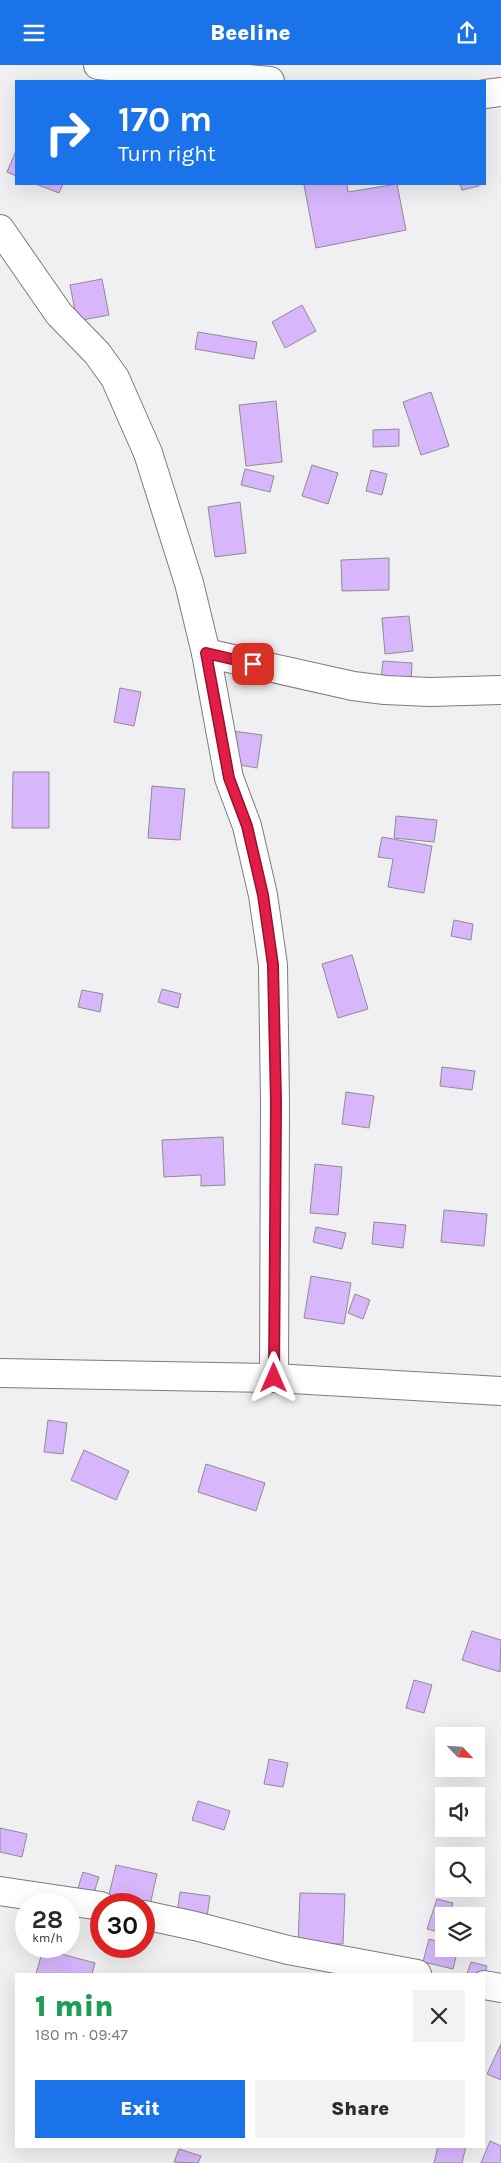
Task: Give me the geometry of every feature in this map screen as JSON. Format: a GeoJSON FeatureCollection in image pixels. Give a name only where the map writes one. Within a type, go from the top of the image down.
{"type":"FeatureCollection","features":[{"type":"Feature","properties":{"kind":"street"},"geometry":{"type":"LineString","coordinates":[[98,65],[259,80]]}},
{"type":"Feature","properties":{"kind":"street"},"geometry":{"type":"LineString","coordinates":[[486,94],[501,92]]}},
{"type":"Feature","properties":{"kind":"street"},"geometry":{"type":"LineString","coordinates":[[0,229],[59,314],[97,353],[115,378],[148,453],[189,583],[206,653],[229,778],[247,826],[263,895],[273,965],[276,1102],[274,1378]]}},
{"type":"Feature","properties":{"kind":"street"},"geometry":{"type":"LineString","coordinates":[[206,653],[353,686],[430,692],[501,690]]}},
{"type":"Feature","properties":{"kind":"street"},"geometry":{"type":"LineString","coordinates":[[0,1373],[274,1378],[501,1391]]}},
{"type":"Feature","properties":{"kind":"street"},"geometry":{"type":"LineString","coordinates":[[0,1891],[90,1904]]}},
{"type":"Feature","properties":{"kind":"street"},"geometry":{"type":"LineString","coordinates":[[155,1917],[195,1925],[288,1950],[411,1973]]}},
{"type":"Feature","properties":{"kind":"street"},"geometry":{"type":"LineString","coordinates":[[485,1985],[501,1988]]}},
{"type":"Feature","properties":{"kind":"building"},"geometry":{"type":"Polygon","coordinates":[[[15,153],[15,176],[7,172],[15,153]]]}},
{"type":"Feature","properties":{"kind":"building"},"geometry":{"type":"Polygon","coordinates":[[[39,185],[63,185],[59,193],[39,185]]]}},
{"type":"Feature","properties":{"kind":"building"},"geometry":{"type":"Polygon","coordinates":[[[304,185],[347,185],[348,192],[397,185],[406,230],[316,248],[304,185]]]}},
{"type":"Feature","properties":{"kind":"building"},"geometry":{"type":"Polygon","coordinates":[[[460,185],[479,185],[479,186],[462,190],[460,185]]]}},
{"type":"Feature","properties":{"kind":"building"},"geometry":{"type":"Polygon","coordinates":[[[102,279],[109,315],[77,321],[70,285],[102,279]]]}},
{"type":"Feature","properties":{"kind":"building"},"geometry":{"type":"Polygon","coordinates":[[[302,305],[316,331],[285,348],[272,322],[302,305]]]}},
{"type":"Feature","properties":{"kind":"building"},"geometry":{"type":"Polygon","coordinates":[[[198,332],[257,342],[254,359],[195,349],[198,332]]]}},
{"type":"Feature","properties":{"kind":"building"},"geometry":{"type":"Polygon","coordinates":[[[431,392],[449,446],[421,455],[403,402],[431,392]]]}},
{"type":"Feature","properties":{"kind":"building"},"geometry":{"type":"Polygon","coordinates":[[[276,401],[282,462],[246,466],[239,405],[276,401]]]}},
{"type":"Feature","properties":{"kind":"building"},"geometry":{"type":"Polygon","coordinates":[[[399,429],[399,446],[373,447],[373,430],[399,429]]]}},
{"type":"Feature","properties":{"kind":"building"},"geometry":{"type":"Polygon","coordinates":[[[312,465],[338,473],[328,504],[302,496],[312,465]]]}},
{"type":"Feature","properties":{"kind":"building"},"geometry":{"type":"Polygon","coordinates":[[[245,469],[274,476],[270,492],[241,485],[245,469]]]}},
{"type":"Feature","properties":{"kind":"building"},"geometry":{"type":"Polygon","coordinates":[[[371,470],[387,474],[382,495],[366,491],[371,470]]]}},
{"type":"Feature","properties":{"kind":"building"},"geometry":{"type":"Polygon","coordinates":[[[240,502],[246,553],[215,557],[208,507],[240,502]]]}},
{"type":"Feature","properties":{"kind":"building"},"geometry":{"type":"Polygon","coordinates":[[[389,558],[389,590],[342,591],[341,560],[389,558]]]}},
{"type":"Feature","properties":{"kind":"building"},"geometry":{"type":"Polygon","coordinates":[[[409,616],[413,651],[385,654],[382,618],[409,616]]]}},
{"type":"Feature","properties":{"kind":"building"},"geometry":{"type":"Polygon","coordinates":[[[383,661],[412,663],[411,680],[381,678],[383,661]]]}},
{"type":"Feature","properties":{"kind":"building"},"geometry":{"type":"Polygon","coordinates":[[[120,688],[141,692],[134,726],[114,722],[120,688]]]}},
{"type":"Feature","properties":{"kind":"building"},"geometry":{"type":"Polygon","coordinates":[[[233,731],[262,735],[257,768],[228,763],[233,731]]]}},
{"type":"Feature","properties":{"kind":"building"},"geometry":{"type":"Polygon","coordinates":[[[13,772],[49,772],[49,828],[12,828],[13,772]]]}},
{"type":"Feature","properties":{"kind":"building"},"geometry":{"type":"Polygon","coordinates":[[[152,786],[185,789],[180,840],[148,838],[152,786]]]}},
{"type":"Feature","properties":{"kind":"building"},"geometry":{"type":"Polygon","coordinates":[[[396,816],[437,820],[434,842],[394,838],[396,816]]]}},
{"type":"Feature","properties":{"kind":"building"},"geometry":{"type":"Polygon","coordinates":[[[382,837],[432,846],[424,893],[388,887],[393,859],[378,857],[382,837]]]}},
{"type":"Feature","properties":{"kind":"building"},"geometry":{"type":"Polygon","coordinates":[[[454,920],[473,924],[471,940],[451,936],[454,920]]]}},
{"type":"Feature","properties":{"kind":"building"},"geometry":{"type":"Polygon","coordinates":[[[352,955],[368,1009],[338,1018],[322,964],[352,955]]]}},
{"type":"Feature","properties":{"kind":"building"},"geometry":{"type":"Polygon","coordinates":[[[162,989],[181,994],[178,1008],[158,1002],[162,989]]]}},
{"type":"Feature","properties":{"kind":"building"},"geometry":{"type":"Polygon","coordinates":[[[82,990],[103,994],[100,1012],[78,1007],[82,990]]]}},
{"type":"Feature","properties":{"kind":"building"},"geometry":{"type":"Polygon","coordinates":[[[442,1067],[475,1071],[472,1090],[440,1086],[442,1067]]]}},
{"type":"Feature","properties":{"kind":"building"},"geometry":{"type":"Polygon","coordinates":[[[346,1092],[374,1096],[369,1128],[342,1124],[346,1092]]]}},
{"type":"Feature","properties":{"kind":"building"},"geometry":{"type":"Polygon","coordinates":[[[223,1137],[225,1185],[201,1186],[201,1175],[164,1177],[162,1140],[223,1137]]]}},
{"type":"Feature","properties":{"kind":"building"},"geometry":{"type":"Polygon","coordinates":[[[315,1164],[342,1167],[338,1215],[310,1213],[315,1164]]]}},
{"type":"Feature","properties":{"kind":"building"},"geometry":{"type":"Polygon","coordinates":[[[444,1210],[487,1214],[484,1246],[441,1242],[444,1210]]]}},
{"type":"Feature","properties":{"kind":"building"},"geometry":{"type":"Polygon","coordinates":[[[374,1222],[406,1225],[403,1248],[372,1244],[374,1222]]]}},
{"type":"Feature","properties":{"kind":"building"},"geometry":{"type":"Polygon","coordinates":[[[316,1227],[346,1233],[342,1249],[313,1242],[316,1227]]]}},
{"type":"Feature","properties":{"kind":"building"},"geometry":{"type":"Polygon","coordinates":[[[311,1276],[351,1283],[344,1324],[304,1318],[311,1276]]]}},
{"type":"Feature","properties":{"kind":"building"},"geometry":{"type":"Polygon","coordinates":[[[355,1294],[370,1300],[363,1319],[348,1313],[355,1294]]]}},
{"type":"Feature","properties":{"kind":"building"},"geometry":{"type":"Polygon","coordinates":[[[48,1420],[67,1423],[63,1454],[44,1452],[48,1420]]]}},
{"type":"Feature","properties":{"kind":"building"},"geometry":{"type":"Polygon","coordinates":[[[84,1450],[129,1471],[116,1500],[71,1480],[84,1450]]]}},
{"type":"Feature","properties":{"kind":"building"},"geometry":{"type":"Polygon","coordinates":[[[206,1464],[265,1483],[256,1511],[198,1492],[206,1464]]]}},
{"type":"Feature","properties":{"kind":"building"},"geometry":{"type":"Polygon","coordinates":[[[472,1631],[501,1640],[500,1672],[462,1660],[472,1631]]]}},
{"type":"Feature","properties":{"kind":"building"},"geometry":{"type":"Polygon","coordinates":[[[414,1680],[432,1685],[424,1713],[406,1708],[414,1680]]]}},
{"type":"Feature","properties":{"kind":"building"},"geometry":{"type":"Polygon","coordinates":[[[269,1759],[288,1763],[283,1787],[264,1784],[269,1759]]]}},
{"type":"Feature","properties":{"kind":"building"},"geometry":{"type":"Polygon","coordinates":[[[198,1801],[230,1811],[224,1830],[192,1820],[198,1801]]]}},
{"type":"Feature","properties":{"kind":"building"},"geometry":{"type":"Polygon","coordinates":[[[0,1828],[27,1834],[22,1857],[0,1852],[0,1828]]]}},
{"type":"Feature","properties":{"kind":"building"},"geometry":{"type":"Polygon","coordinates":[[[116,1865],[157,1874],[153,1893],[109,1893],[116,1865]]]}},
{"type":"Feature","properties":{"kind":"building"},"geometry":{"type":"Polygon","coordinates":[[[83,1872],[99,1877],[94,1893],[90,1893],[89,1909],[80,1906],[80,1893],[76,1893],[83,1872]]]}},
{"type":"Feature","properties":{"kind":"building"},"geometry":{"type":"Polygon","coordinates":[[[180,1892],[210,1896],[205,1931],[175,1927],[180,1892]]]}},
{"type":"Feature","properties":{"kind":"building"},"geometry":{"type":"Polygon","coordinates":[[[300,1893],[345,1894],[343,1944],[298,1943],[300,1893]]]}},
{"type":"Feature","properties":{"kind":"building"},"geometry":{"type":"Polygon","coordinates":[[[437,1899],[453,1903],[452,1907],[435,1907],[435,1931],[427,1929],[437,1899]]]}},
{"type":"Feature","properties":{"kind":"building"},"geometry":{"type":"Polygon","coordinates":[[[429,1939],[435,1941],[435,1957],[456,1957],[453,1969],[423,1962],[429,1939]]]}},
{"type":"Feature","properties":{"kind":"building"},"geometry":{"type":"Polygon","coordinates":[[[40,1958],[76,1958],[95,1963],[92,1973],[36,1973],[40,1958]]]}},
{"type":"Feature","properties":{"kind":"building"},"geometry":{"type":"Polygon","coordinates":[[[471,1962],[487,1966],[485,1973],[467,1973],[471,1962]]]}},
{"type":"Feature","properties":{"kind":"building"},"geometry":{"type":"Polygon","coordinates":[[[501,2044],[501,2080],[487,2074],[501,2044]]]}},
{"type":"Feature","properties":{"kind":"building"},"geometry":{"type":"Polygon","coordinates":[[[490,2141],[501,2146],[501,2163],[481,2163],[490,2141]]]}},
{"type":"Feature","properties":{"kind":"building"},"geometry":{"type":"Polygon","coordinates":[[[438,2148],[466,2148],[462,2163],[434,2163],[438,2148]]]}},
{"type":"Feature","properties":{"kind":"building"},"geometry":{"type":"Polygon","coordinates":[[[179,2149],[201,2156],[198,2163],[174,2162],[179,2149]]]}},
{"type":"Feature","properties":{"kind":"route"},"geometry":{"type":"LineString","coordinates":[[253,664],[206,653],[229,778],[247,826],[263,895],[273,965],[276,1102],[274,1378]]}}]}
